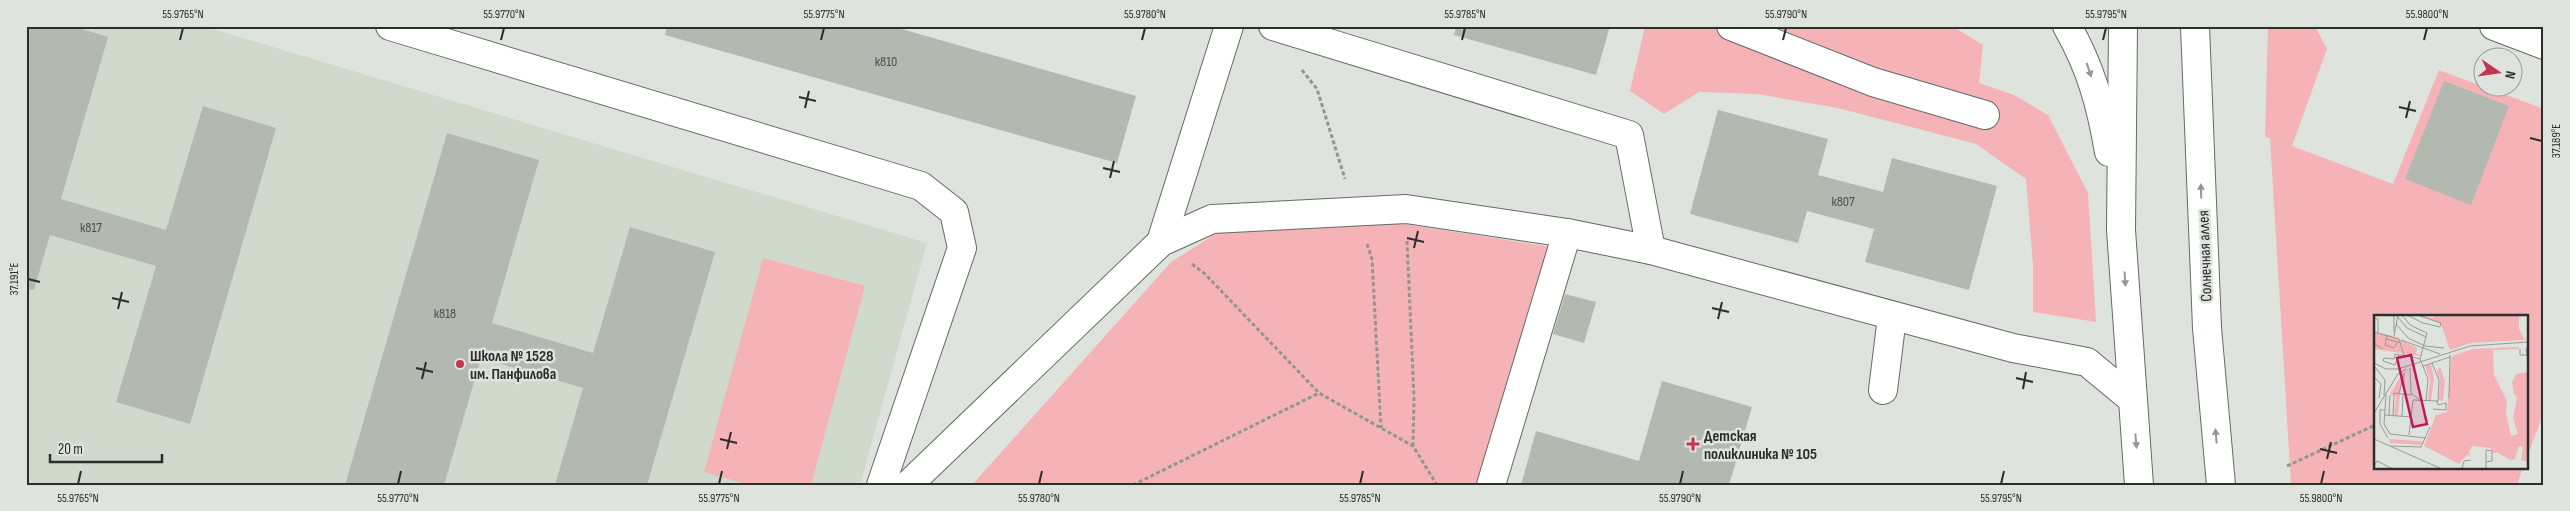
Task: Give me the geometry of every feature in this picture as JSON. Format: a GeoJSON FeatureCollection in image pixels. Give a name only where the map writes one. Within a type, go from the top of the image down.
{"type":"FeatureCollection","features":[{"type":"Feature","properties":{"kind":"street"},"geometry":{"type":"LineString","coordinates":[[390,26],[921,186],[954,212],[962,248],[881,485]]}},
{"type":"Feature","properties":{"kind":"street"},"geometry":{"type":"LineString","coordinates":[[1161,242],[1229,26]]}},
{"type":"Feature","properties":{"kind":"street"},"geometry":{"type":"LineString","coordinates":[[1273,26],[1629,134],[1651,250]]}},
{"type":"Feature","properties":{"kind":"street"},"geometry":{"type":"LineString","coordinates":[[1732,26],[1874,82],[1985,115]]}},
{"type":"Feature","properties":{"kind":"street"},"geometry":{"type":"LineString","coordinates":[[2067,26],[2084,57],[2101,106],[2122,230]]}},
{"type":"Feature","properties":{"kind":"street"},"geometry":{"type":"LineString","coordinates":[[2123,26],[2122,230],[2139,485]]}},
{"type":"Feature","properties":{"kind":"street","name":"Солнечная аллея"},"geometry":{"type":"LineString","coordinates":[[2195,26],[2207,328],[2221,485]]}},
{"type":"Feature","properties":{"kind":"street"},"geometry":{"type":"LineString","coordinates":[[2494,26],[2544,45]]}},
{"type":"Feature","properties":{"kind":"street"},"geometry":{"type":"LineString","coordinates":[[908,485],[1161,242],[1212,219],[1406,209],[1567,233],[1651,250],[2014,348],[2086,362],[2133,400]]}},
{"type":"Feature","properties":{"kind":"street"},"geometry":{"type":"LineString","coordinates":[[1491,485],[1567,233]]}},
{"type":"Feature","properties":{"kind":"street"},"geometry":{"type":"LineString","coordinates":[[1883,390],[1892,316]]}},
{"type":"Feature","properties":{"kind":"path"},"geometry":{"type":"LineString","coordinates":[[1406,209],[1414,398],[1413,446]]}},
{"type":"Feature","properties":{"kind":"path"},"geometry":{"type":"LineString","coordinates":[[1161,242],[1205,274],[1318,393],[1413,446],[1437,485]]}},
{"type":"Feature","properties":{"kind":"path"},"geometry":{"type":"LineString","coordinates":[[1133,485],[1318,393]]}},
{"type":"Feature","properties":{"kind":"path"},"geometry":{"type":"LineString","coordinates":[[2287,466],[2374,425]]}},
{"type":"Feature","properties":{"kind":"shaded area","name":"Школа № 1528 им. Панфилова"},"geometry":{"type":"Polygon","coordinates":[[[26,26],[203,26],[927,243],[860,485],[26,485],[26,26]]]}},
{"type":"Feature","properties":{"kind":"shaded area"},"geometry":{"type":"Polygon","coordinates":[[[1645,26],[1952,26],[1983,45],[1979,83],[2014,95],[2048,115],[2088,193],[2096,322],[2033,312],[2033,265],[2026,179],[1976,144],[1838,108],[1757,94],[1699,92],[1664,114],[1630,91],[1645,26]]]}},
{"type":"Feature","properties":{"kind":"shaded area"},"geometry":{"type":"Polygon","coordinates":[[[2268,26],[2315,26],[2327,49],[2292,146],[2393,184],[2439,70],[2472,82],[2472,98],[2514,98],[2544,109],[2544,413],[2528,454],[2528,315],[2374,315],[2374,468],[2523,468],[2517,485],[2291,485],[2270,138],[2265,137],[2268,26]]]}},
{"type":"Feature","properties":{"kind":"shaded area"},"geometry":{"type":"Polygon","coordinates":[[[1379,220],[1551,247],[1480,485],[972,485],[1171,262],[1220,231],[1379,220]]]}},
{"type":"Feature","properties":{"kind":"shaded area"},"geometry":{"type":"Polygon","coordinates":[[[763,258],[865,286],[811,485],[750,485],[704,472],[763,258]]]}},
{"type":"Feature","properties":{"kind":"building"},"geometry":{"type":"Polygon","coordinates":[[[26,26],[72,26],[108,37],[61,199],[166,230],[203,106],[276,128],[190,424],[116,402],[156,266],[50,235],[34,290],[26,289],[26,26]]]}},
{"type":"Feature","properties":{"kind":"building"},"geometry":{"type":"Polygon","coordinates":[[[667,26],[891,26],[1136,96],[1117,163],[665,35],[667,26]]]}},
{"type":"Feature","properties":{"kind":"building"},"geometry":{"type":"Polygon","coordinates":[[[1456,26],[1610,26],[1596,75],[1454,35],[1456,26]]]}},
{"type":"Feature","properties":{"kind":"building"},"geometry":{"type":"Polygon","coordinates":[[[2444,81],[2472,92],[2472,98],[2488,98],[2509,106],[2471,205],[2405,179],[2444,81]]]}},
{"type":"Feature","properties":{"kind":"building"},"geometry":{"type":"Polygon","coordinates":[[[1718,110],[1828,139],[1818,175],[1883,192],[1892,158],[1997,186],[1969,290],[1865,262],[1874,229],[1807,211],[1798,243],[1690,214],[1718,110]]]}},
{"type":"Feature","properties":{"kind":"building"},"geometry":{"type":"Polygon","coordinates":[[[447,133],[539,160],[492,323],[593,353],[630,227],[715,252],[647,485],[555,485],[583,388],[481,358],[444,485],[345,485],[447,133]]]}},
{"type":"Feature","properties":{"kind":"building"},"geometry":{"type":"Polygon","coordinates":[[[1565,294],[1596,302],[1584,343],[1553,334],[1565,294]]]}},
{"type":"Feature","properties":{"kind":"building","name":"Детская поликлиника № 105"},"geometry":{"type":"Polygon","coordinates":[[[1662,381],[1752,407],[1729,485],[1521,485],[1536,431],[1639,461],[1662,381]]]}},
{"type":"Feature","properties":{"kind":"place","name":"Школа № 1528 им. Панфилова"},"geometry":{"type":"Point","coordinates":[460,364]}},
{"type":"Feature","properties":{"kind":"place","name":"Детская поликлиника № 105"},"geometry":{"type":"Point","coordinates":[1693,444]}}]}
